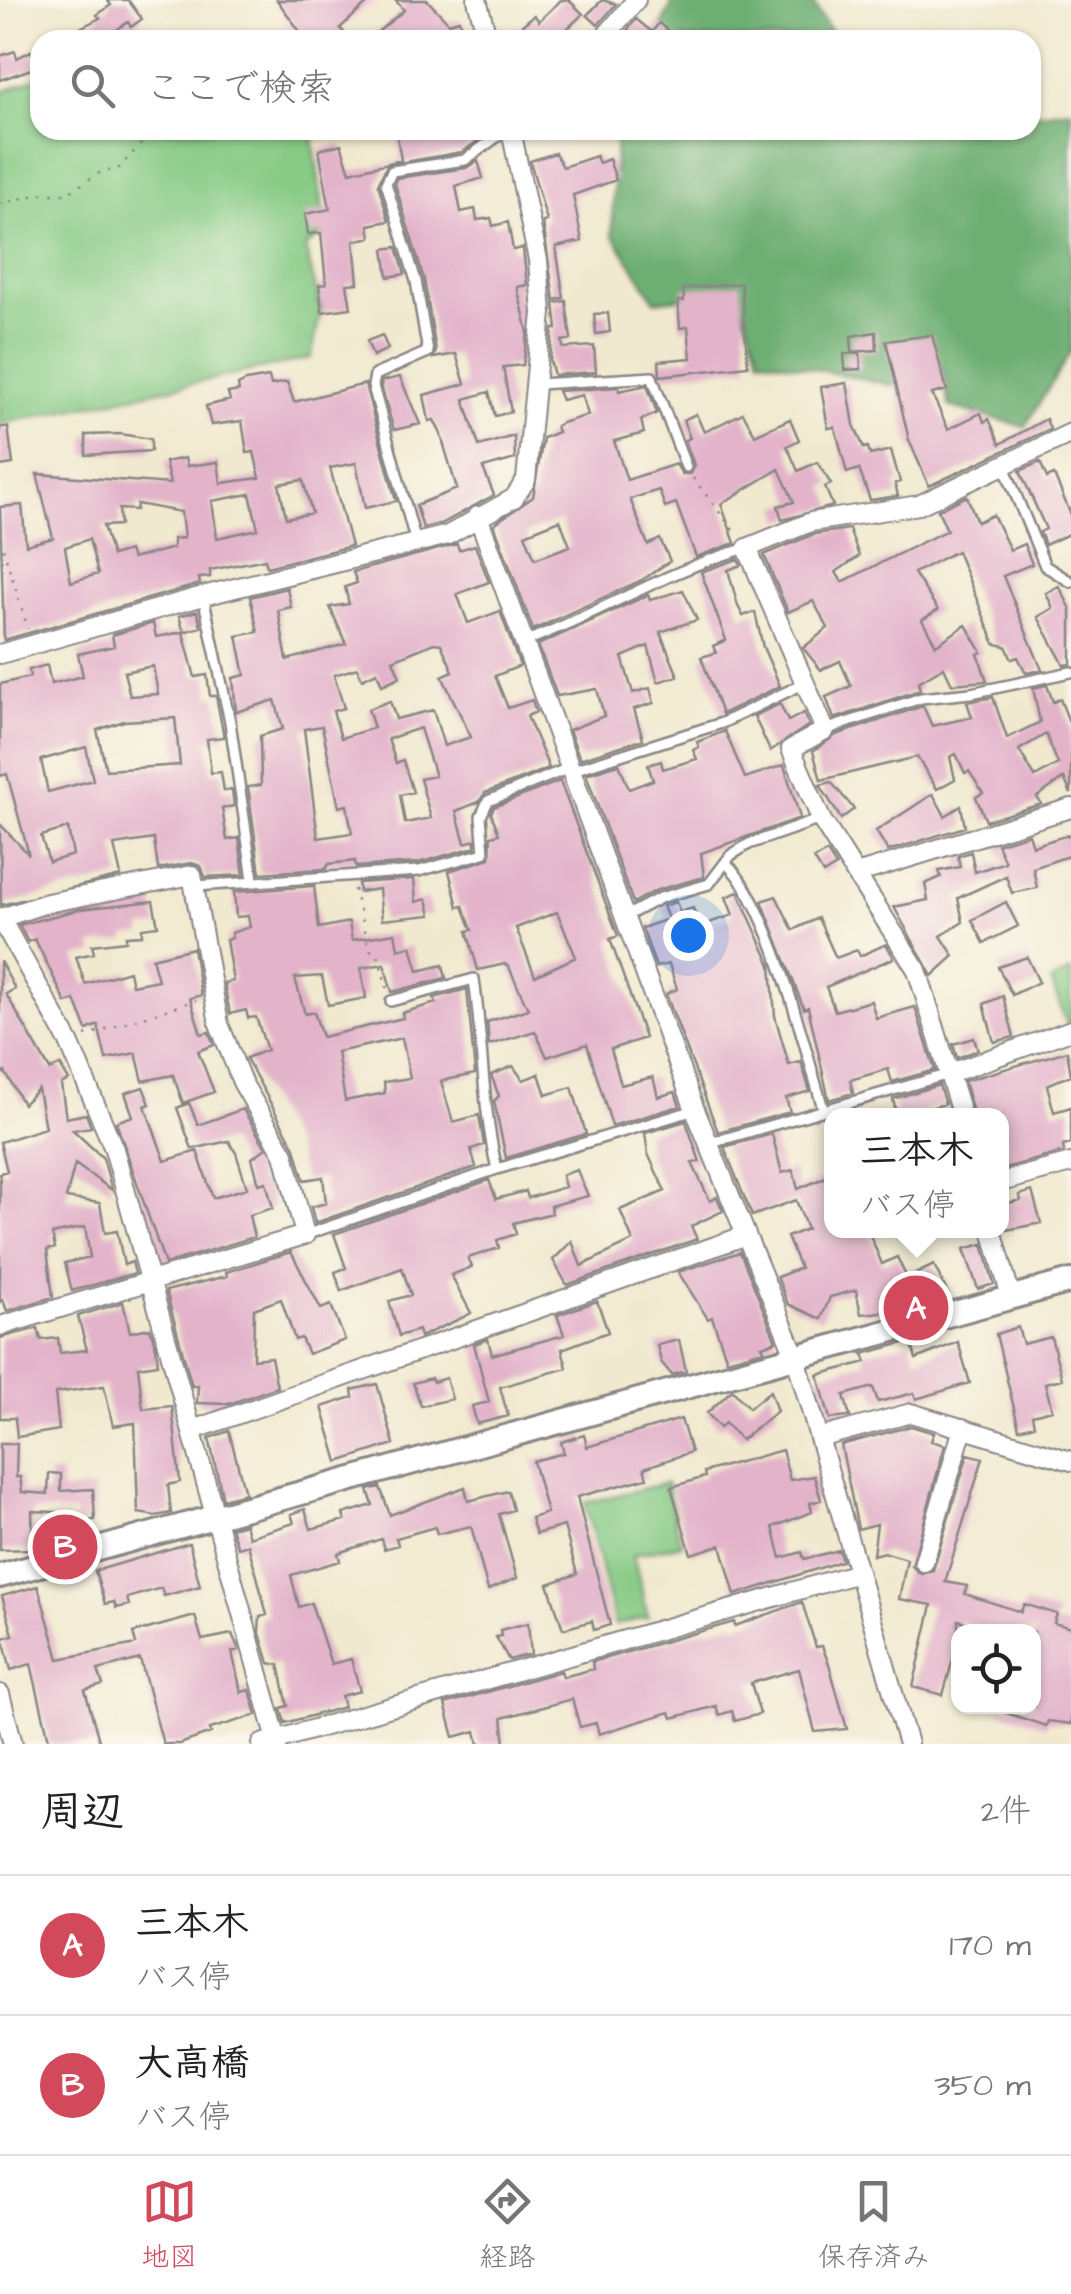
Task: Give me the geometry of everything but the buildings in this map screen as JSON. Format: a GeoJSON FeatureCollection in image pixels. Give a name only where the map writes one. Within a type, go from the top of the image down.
{"type":"FeatureCollection","features":[{"type":"Feature","properties":{"kind":"street"},"geometry":{"type":"LineString","coordinates":[[477,0],[485,30]]}},
{"type":"Feature","properties":{"kind":"street"},"geometry":{"type":"LineString","coordinates":[[610,30],[636,0]]}},
{"type":"Feature","properties":{"kind":"street"},"geometry":{"type":"LineString","coordinates":[[0,654],[203,596],[448,535],[514,498],[526,480],[542,313],[538,260],[511,140]]}},
{"type":"Feature","properties":{"kind":"street"},"geometry":{"type":"LineString","coordinates":[[960,1108],[918,970],[820,819],[792,749],[825,730],[747,548],[811,522],[919,505],[1071,433]]}},
{"type":"Feature","properties":{"kind":"street"},"geometry":{"type":"LineString","coordinates":[[478,516],[696,1110],[795,1354],[908,1744]]}},
{"type":"Feature","properties":{"kind":"street"},"geometry":{"type":"LineString","coordinates":[[856,874],[1071,808]]}},
{"type":"Feature","properties":{"kind":"street"},"geometry":{"type":"LineString","coordinates":[[0,1326],[151,1282],[305,1235],[284,1154],[242,1082],[212,995],[192,875],[47,903],[1,918],[69,1042],[114,1149],[151,1282],[193,1430],[272,1743],[858,1573]]}},
{"type":"Feature","properties":{"kind":"street"},"geometry":{"type":"LineString","coordinates":[[952,1073],[1071,1030]]}},
{"type":"Feature","properties":{"kind":"street"},"geometry":{"type":"LineString","coordinates":[[1009,1180],[1071,1163]]}},
{"type":"Feature","properties":{"kind":"street"},"geometry":{"type":"LineString","coordinates":[[193,1430],[744,1236]]}},
{"type":"Feature","properties":{"kind":"street"},"geometry":{"type":"LineString","coordinates":[[994,1238],[1011,1297]]}},
{"type":"Feature","properties":{"kind":"street"},"geometry":{"type":"LineString","coordinates":[[0,1576],[1071,1281]]}},
{"type":"Feature","properties":{"kind":"street"},"geometry":{"type":"LineString","coordinates":[[819,1438],[911,1414],[1071,1461]]}},
{"type":"Feature","properties":{"kind":"street"},"geometry":{"type":"LineString","coordinates":[[924,1562],[963,1428]]}},
{"type":"Feature","properties":{"kind":"street"},"geometry":{"type":"LineString","coordinates":[[0,1694],[13,1744]]}},
{"type":"Feature","properties":{"kind":"lane"},"geometry":{"type":"LineString","coordinates":[[416,543],[373,386],[375,376],[419,360],[428,352],[416,280],[386,182],[392,172],[465,160],[494,140]]}},
{"type":"Feature","properties":{"kind":"lane"},"geometry":{"type":"LineString","coordinates":[[538,384],[652,376],[686,467]]}},
{"type":"Feature","properties":{"kind":"lane"},"geometry":{"type":"LineString","coordinates":[[1004,466],[1045,566],[1071,582]]}},
{"type":"Feature","properties":{"kind":"lane"},"geometry":{"type":"LineString","coordinates":[[526,640],[594,615],[640,585],[747,548]]}},
{"type":"Feature","properties":{"kind":"lane"},"geometry":{"type":"LineString","coordinates":[[203,596],[230,722],[254,879]]}},
{"type":"Feature","properties":{"kind":"lane"},"geometry":{"type":"LineString","coordinates":[[825,730],[921,698],[971,693],[1071,672]]}},
{"type":"Feature","properties":{"kind":"lane"},"geometry":{"type":"LineString","coordinates":[[196,886],[254,879],[352,878],[419,870],[484,853],[481,816],[488,801],[572,769],[722,724],[805,684]]}},
{"type":"Feature","properties":{"kind":"lane"},"geometry":{"type":"LineString","coordinates":[[626,916],[660,898],[709,884],[749,844],[820,819]]}},
{"type":"Feature","properties":{"kind":"lane"},"geometry":{"type":"LineString","coordinates":[[726,863],[744,880],[780,972],[823,1108]]}},
{"type":"Feature","properties":{"kind":"lane"},"geometry":{"type":"LineString","coordinates":[[391,1000],[474,979],[487,1073],[484,1114],[497,1169]]}},
{"type":"Feature","properties":{"kind":"lane"},"geometry":{"type":"LineString","coordinates":[[710,1143],[952,1073]]}},
{"type":"Feature","properties":{"kind":"lane"},"geometry":{"type":"LineString","coordinates":[[305,1235],[497,1169],[696,1110]]}},
{"type":"Feature","properties":{"kind":"path"},"geometry":{"type":"LineString","coordinates":[[0,204],[39,194],[67,194],[97,174],[119,168],[145,140]]}},
{"type":"Feature","properties":{"kind":"path"},"geometry":{"type":"LineString","coordinates":[[686,467],[747,548]]}},
{"type":"Feature","properties":{"kind":"path"},"geometry":{"type":"LineString","coordinates":[[0,538],[32,644]]}},
{"type":"Feature","properties":{"kind":"path"},"geometry":{"type":"LineString","coordinates":[[352,878],[369,949],[378,956],[391,1000]]}},
{"type":"Feature","properties":{"kind":"path"},"geometry":{"type":"LineString","coordinates":[[69,1042],[212,995]]}},
{"type":"Feature","properties":{"kind":"shaded area"},"geometry":{"type":"Polygon","coordinates":[[[273,0],[376,0],[377,6],[365,8],[341,30],[286,30],[283,15],[273,0]]]}},
{"type":"Feature","properties":{"kind":"green space"},"geometry":{"type":"Polygon","coordinates":[[[674,0],[811,0],[830,30],[659,30],[674,0]]]}},
{"type":"Feature","properties":{"kind":"green space"},"geometry":{"type":"Polygon","coordinates":[[[30,81],[30,140],[313,140],[326,232],[305,247],[321,310],[311,358],[0,424],[0,93],[30,81]]]}},
{"type":"Feature","properties":{"kind":"green space"},"geometry":{"type":"Polygon","coordinates":[[[1071,109],[1071,351],[1025,427],[949,406],[942,368],[910,359],[892,385],[760,358],[737,291],[655,301],[612,234],[616,140],[1041,140],[1041,113],[1071,109]]]}},
{"type":"Feature","properties":{"kind":"green space"},"geometry":{"type":"Polygon","coordinates":[[[1071,971],[1071,1022],[1067,1024],[1051,981],[1071,971]]]}},
{"type":"Feature","properties":{"kind":"green space"},"geometry":{"type":"Polygon","coordinates":[[[666,1483],[681,1544],[633,1555],[648,1617],[615,1625],[585,1503],[666,1483]]]}},
{"type":"Feature","properties":{"kind":"place","name":"三本木"},"geometry":{"type":"Point","coordinates":[916,1308]}},
{"type":"Feature","properties":{"kind":"place","name":"大高橋"},"geometry":{"type":"Point","coordinates":[65,1547]}}]}
